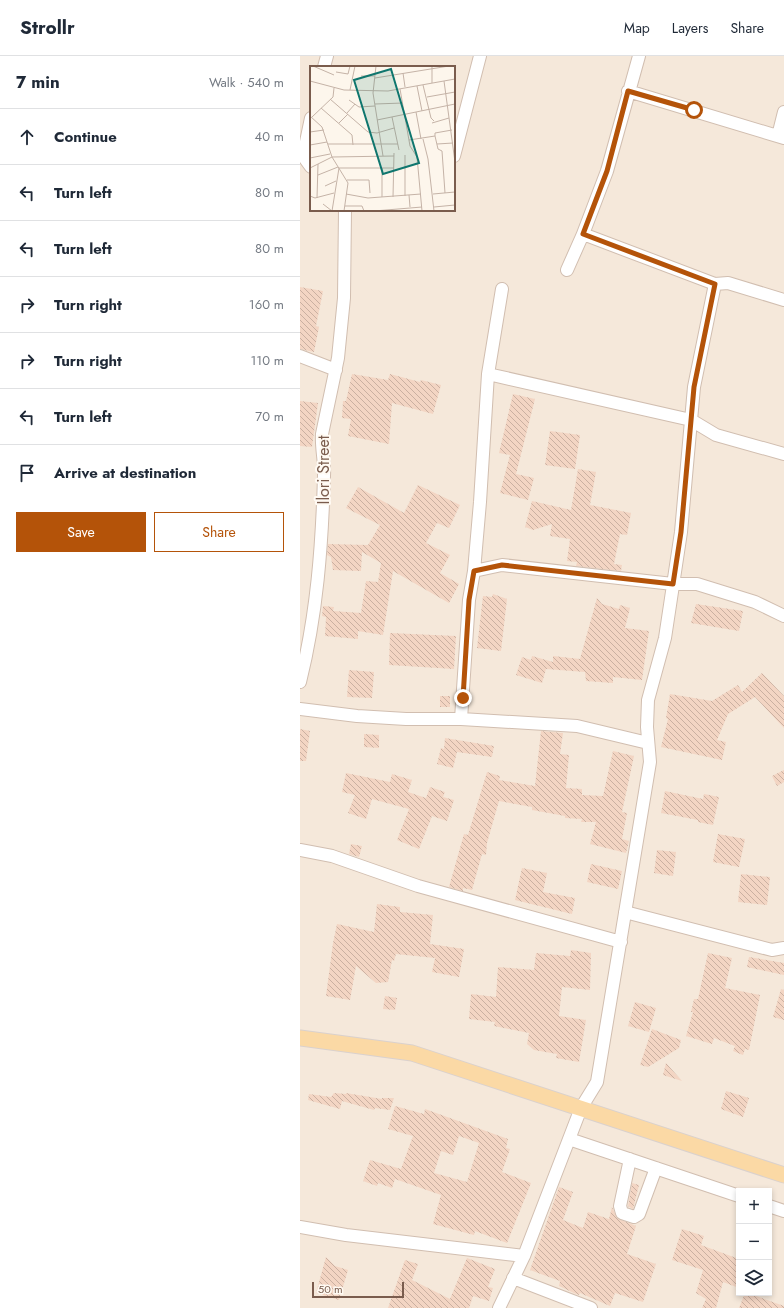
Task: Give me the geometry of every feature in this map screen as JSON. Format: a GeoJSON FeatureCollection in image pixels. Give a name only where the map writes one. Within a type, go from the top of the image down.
{"type":"FeatureCollection","features":[{"type":"Feature","properties":{"kind":"main road"},"geometry":{"type":"LineString","coordinates":[[300,1038],[412,1053],[784,1175]]}},
{"type":"Feature","properties":{"kind":"street"},"geometry":{"type":"LineString","coordinates":[[324,66],[327,56]]}},
{"type":"Feature","properties":{"kind":"street"},"geometry":{"type":"LineString","coordinates":[[455,152],[480,56]]}},
{"type":"Feature","properties":{"kind":"street"},"geometry":{"type":"LineString","coordinates":[[567,270],[583,234],[607,171],[628,91],[639,56]]}},
{"type":"Feature","properties":{"kind":"street"},"geometry":{"type":"LineString","coordinates":[[628,91],[781,137],[784,112]]}},
{"type":"Feature","properties":{"kind":"street"},"geometry":{"type":"LineString","coordinates":[[310,123],[303,156],[310,166]]}},
{"type":"Feature","properties":{"kind":"street","name":"Ilori Street"},"geometry":{"type":"LineString","coordinates":[[300,682],[314,614],[322,539],[324,474],[321,445],[338,358],[344,298],[345,211]]}},
{"type":"Feature","properties":{"kind":"street"},"geometry":{"type":"LineString","coordinates":[[583,234],[715,284],[728,282],[784,300]]}},
{"type":"Feature","properties":{"kind":"street"},"geometry":{"type":"LineString","coordinates":[[499,1308],[524,1256],[581,1108],[598,1082],[650,762],[647,727],[648,700],[665,638],[681,532],[694,387],[715,284]]}},
{"type":"Feature","properties":{"kind":"street"},"geometry":{"type":"LineString","coordinates":[[461,718],[469,600],[474,571],[480,502],[488,374],[502,289]]}},
{"type":"Feature","properties":{"kind":"street"},"geometry":{"type":"LineString","coordinates":[[300,356],[336,370]]}},
{"type":"Feature","properties":{"kind":"street"},"geometry":{"type":"LineString","coordinates":[[488,374],[691,420],[716,435],[784,454]]}},
{"type":"Feature","properties":{"kind":"street"},"geometry":{"type":"LineString","coordinates":[[474,571],[502,565],[673,584],[697,584],[755,602],[784,616]]}},
{"type":"Feature","properties":{"kind":"street"},"geometry":{"type":"LineString","coordinates":[[300,708],[357,716],[399,719],[461,718],[577,726],[648,743]]}},
{"type":"Feature","properties":{"kind":"street"},"geometry":{"type":"LineString","coordinates":[[300,850],[332,856],[418,886],[621,942]]}},
{"type":"Feature","properties":{"kind":"street"},"geometry":{"type":"LineString","coordinates":[[625,912],[772,950],[784,948]]}},
{"type":"Feature","properties":{"kind":"street"},"geometry":{"type":"LineString","coordinates":[[569,1139],[736,1195]]}},
{"type":"Feature","properties":{"kind":"street"},"geometry":{"type":"LineString","coordinates":[[630,1159],[620,1206],[622,1213],[634,1217],[638,1214],[656,1168]]}},
{"type":"Feature","properties":{"kind":"street"},"geometry":{"type":"LineString","coordinates":[[772,1207],[784,1211]]}},
{"type":"Feature","properties":{"kind":"street"},"geometry":{"type":"LineString","coordinates":[[300,1227],[346,1235],[524,1256]]}},
{"type":"Feature","properties":{"kind":"street"},"geometry":{"type":"LineString","coordinates":[[513,1278],[591,1308]]}},
{"type":"Feature","properties":{"kind":"shaded area"},"geometry":{"type":"Polygon","coordinates":[[[300,56],[784,56],[784,1308],[300,1308],[300,56]]]}},
{"type":"Feature","properties":{"kind":"building"},"geometry":{"type":"Polygon","coordinates":[[[300,287],[323,291],[316,326],[319,327],[314,352],[300,349],[300,287]]]}},
{"type":"Feature","properties":{"kind":"building"},"geometry":{"type":"Polygon","coordinates":[[[352,374],[388,380],[390,374],[420,382],[421,380],[441,385],[433,414],[392,403],[389,444],[348,436],[351,419],[342,418],[343,401],[346,401],[352,374]]]}},
{"type":"Feature","properties":{"kind":"building"},"geometry":{"type":"Polygon","coordinates":[[[513,394],[535,399],[516,474],[534,478],[528,500],[500,493],[510,455],[499,453],[513,394]]]}},
{"type":"Feature","properties":{"kind":"building"},"geometry":{"type":"Polygon","coordinates":[[[300,401],[318,403],[312,447],[300,446],[300,401]]]}},
{"type":"Feature","properties":{"kind":"building"},"geometry":{"type":"Polygon","coordinates":[[[550,431],[580,435],[575,469],[545,465],[550,431]]]}},
{"type":"Feature","properties":{"kind":"building"},"geometry":{"type":"Polygon","coordinates":[[[578,469],[596,472],[590,505],[631,513],[627,535],[620,534],[614,564],[622,565],[621,571],[576,566],[577,562],[567,561],[570,539],[550,536],[552,524],[533,530],[525,527],[532,501],[571,510],[578,469]]]}},
{"type":"Feature","properties":{"kind":"building"},"geometry":{"type":"Polygon","coordinates":[[[418,485],[460,505],[449,528],[437,523],[426,543],[450,555],[440,573],[459,584],[449,603],[393,571],[383,635],[358,631],[358,639],[325,636],[326,617],[322,616],[323,606],[334,607],[333,611],[361,613],[366,581],[378,582],[381,563],[362,552],[361,571],[333,570],[331,557],[327,555],[328,544],[368,545],[380,525],[346,508],[358,487],[404,513],[418,485]]]}},
{"type":"Feature","properties":{"kind":"building"},"geometry":{"type":"Polygon","coordinates":[[[493,594],[507,599],[501,651],[477,648],[483,596],[492,597],[493,594]]]}},
{"type":"Feature","properties":{"kind":"building"},"geometry":{"type":"Polygon","coordinates":[[[597,598],[602,604],[619,609],[620,605],[630,608],[625,628],[649,631],[642,680],[613,677],[613,683],[586,681],[585,672],[546,669],[542,683],[516,675],[522,657],[531,660],[532,656],[553,662],[553,656],[580,659],[597,598]]]}},
{"type":"Feature","properties":{"kind":"building"},"geometry":{"type":"Polygon","coordinates":[[[696,604],[743,611],[739,631],[691,623],[696,604]]]}},
{"type":"Feature","properties":{"kind":"building"},"geometry":{"type":"Polygon","coordinates":[[[390,633],[456,636],[454,669],[389,665],[390,633]]]}},
{"type":"Feature","properties":{"kind":"building"},"geometry":{"type":"Polygon","coordinates":[[[349,670],[374,672],[372,698],[347,697],[349,670]]]}},
{"type":"Feature","properties":{"kind":"building"},"geometry":{"type":"Polygon","coordinates":[[[762,673],[784,696],[784,728],[755,697],[728,714],[717,740],[726,742],[722,760],[661,747],[668,719],[666,718],[670,694],[712,701],[738,685],[742,692],[762,673]]]}},
{"type":"Feature","properties":{"kind":"building"},"geometry":{"type":"Polygon","coordinates":[[[440,696],[450,696],[450,707],[440,707],[440,696]]]}},
{"type":"Feature","properties":{"kind":"building"},"geometry":{"type":"Polygon","coordinates":[[[300,729],[310,731],[306,761],[300,761],[300,729]]]}},
{"type":"Feature","properties":{"kind":"building"},"geometry":{"type":"Polygon","coordinates":[[[541,731],[563,733],[560,754],[569,755],[566,788],[582,789],[582,795],[603,796],[613,751],[634,756],[622,812],[627,813],[622,839],[629,841],[626,853],[590,844],[596,822],[581,822],[582,819],[565,818],[565,816],[532,810],[532,807],[499,801],[487,843],[486,855],[482,854],[472,890],[463,888],[463,891],[449,887],[464,834],[468,835],[487,772],[500,776],[499,780],[535,786],[541,731]]]}},
{"type":"Feature","properties":{"kind":"building"},"geometry":{"type":"Polygon","coordinates":[[[364,734],[379,735],[379,748],[364,747],[364,734]]]}},
{"type":"Feature","properties":{"kind":"building"},"geometry":{"type":"Polygon","coordinates":[[[445,738],[494,746],[492,757],[457,752],[453,768],[437,764],[441,748],[444,749],[445,738]]]}},
{"type":"Feature","properties":{"kind":"building"},"geometry":{"type":"Polygon","coordinates":[[[784,770],[784,782],[777,786],[772,776],[784,770]]]}},
{"type":"Feature","properties":{"kind":"building"},"geometry":{"type":"Polygon","coordinates":[[[346,773],[390,782],[392,774],[412,780],[408,792],[426,798],[430,787],[445,792],[443,797],[454,800],[447,821],[432,816],[419,849],[397,840],[409,809],[372,799],[366,819],[348,813],[355,795],[342,792],[346,773]]]}},
{"type":"Feature","properties":{"kind":"building"},"geometry":{"type":"Polygon","coordinates":[[[665,791],[703,799],[704,794],[719,797],[713,825],[698,822],[698,820],[661,813],[665,791]]]}},
{"type":"Feature","properties":{"kind":"building"},"geometry":{"type":"Polygon","coordinates":[[[718,834],[745,839],[739,867],[713,862],[718,834]]]}},
{"type":"Feature","properties":{"kind":"building"},"geometry":{"type":"Polygon","coordinates":[[[351,844],[362,846],[359,857],[349,854],[351,844]]]}},
{"type":"Feature","properties":{"kind":"building"},"geometry":{"type":"Polygon","coordinates":[[[657,850],[676,852],[673,876],[654,873],[657,850]]]}},
{"type":"Feature","properties":{"kind":"building"},"geometry":{"type":"Polygon","coordinates":[[[591,864],[622,871],[618,889],[587,882],[591,864]]]}},
{"type":"Feature","properties":{"kind":"building"},"geometry":{"type":"Polygon","coordinates":[[[522,868],[547,873],[543,892],[575,898],[572,914],[515,900],[522,868]]]}},
{"type":"Feature","properties":{"kind":"building"},"geometry":{"type":"Polygon","coordinates":[[[741,874],[770,877],[767,905],[738,902],[741,874]]]}},
{"type":"Feature","properties":{"kind":"building"},"geometry":{"type":"Polygon","coordinates":[[[377,904],[400,907],[400,912],[433,915],[430,944],[464,949],[459,977],[432,972],[435,958],[396,954],[394,961],[392,960],[388,982],[376,983],[356,966],[350,1000],[326,996],[337,924],[374,932],[377,904]]]}},
{"type":"Feature","properties":{"kind":"building"},"geometry":{"type":"Polygon","coordinates":[[[571,950],[591,953],[590,990],[562,987],[559,1016],[586,1020],[579,1062],[556,1058],[557,1054],[534,1050],[527,1044],[529,1033],[494,1026],[495,1022],[469,1019],[471,994],[496,997],[498,967],[534,970],[536,953],[570,956],[571,950]]]}},
{"type":"Feature","properties":{"kind":"building"},"geometry":{"type":"Polygon","coordinates":[[[708,953],[732,958],[725,988],[760,995],[749,1050],[745,1049],[743,1055],[733,1051],[735,1046],[714,1038],[712,1044],[686,1036],[693,1012],[691,1012],[694,999],[698,999],[708,953]]]}},
{"type":"Feature","properties":{"kind":"building"},"geometry":{"type":"Polygon","coordinates":[[[749,957],[784,963],[784,975],[747,967],[749,957]]]}},
{"type":"Feature","properties":{"kind":"building"},"geometry":{"type":"Polygon","coordinates":[[[781,989],[784,990],[784,1020],[773,1017],[781,989]]]}},
{"type":"Feature","properties":{"kind":"building"},"geometry":{"type":"Polygon","coordinates":[[[385,996],[397,998],[395,1010],[383,1009],[385,996]]]}},
{"type":"Feature","properties":{"kind":"building"},"geometry":{"type":"Polygon","coordinates":[[[635,1002],[656,1008],[649,1032],[628,1026],[635,1002]]]}},
{"type":"Feature","properties":{"kind":"building"},"geometry":{"type":"Polygon","coordinates":[[[652,1029],[681,1040],[679,1048],[648,1067],[640,1065],[652,1029]]]}},
{"type":"Feature","properties":{"kind":"building"},"geometry":{"type":"Polygon","coordinates":[[[666,1063],[682,1081],[663,1075],[666,1063]]]}},
{"type":"Feature","properties":{"kind":"building"},"geometry":{"type":"Polygon","coordinates":[[[726,1091],[749,1098],[743,1117],[721,1109],[726,1091]]]}},
{"type":"Feature","properties":{"kind":"building"},"geometry":{"type":"Polygon","coordinates":[[[334,1093],[346,1093],[382,1099],[394,1098],[390,1110],[375,1108],[374,1110],[342,1101],[340,1109],[308,1100],[309,1094],[331,1097],[334,1093]]]}},
{"type":"Feature","properties":{"kind":"building"},"geometry":{"type":"Polygon","coordinates":[[[395,1106],[424,1114],[425,1109],[508,1139],[506,1148],[510,1149],[502,1172],[531,1183],[507,1243],[475,1231],[474,1235],[433,1224],[441,1195],[395,1179],[392,1188],[378,1183],[377,1186],[363,1181],[370,1160],[401,1169],[413,1136],[388,1129],[395,1106]],[[459,1136],[453,1155],[441,1151],[434,1173],[467,1182],[479,1143],[459,1136]]]}},
{"type":"Feature","properties":{"kind":"building"},"geometry":{"type":"Polygon","coordinates":[[[632,1183],[639,1185],[633,1209],[628,1206],[632,1183]]]}},
{"type":"Feature","properties":{"kind":"building"},"geometry":{"type":"Polygon","coordinates":[[[559,1187],[573,1192],[563,1220],[583,1228],[588,1212],[609,1219],[612,1207],[617,1218],[636,1226],[627,1254],[656,1264],[643,1302],[615,1293],[610,1306],[580,1293],[579,1295],[574,1293],[559,1286],[560,1281],[530,1270],[559,1187]]]}},
{"type":"Feature","properties":{"kind":"building"},"geometry":{"type":"Polygon","coordinates":[[[682,1229],[704,1236],[701,1245],[736,1258],[736,1287],[723,1282],[716,1308],[702,1308],[706,1299],[696,1293],[703,1270],[672,1260],[682,1229]]]}},
{"type":"Feature","properties":{"kind":"building"},"geometry":{"type":"Polygon","coordinates":[[[326,1257],[335,1266],[348,1270],[339,1300],[316,1293],[326,1257]]]}},
{"type":"Feature","properties":{"kind":"building"},"geometry":{"type":"Polygon","coordinates":[[[467,1258],[495,1269],[488,1287],[493,1288],[489,1301],[473,1296],[469,1308],[388,1308],[405,1260],[418,1264],[412,1280],[450,1299],[467,1258]]]}},
{"type":"Feature","properties":{"kind":"building"},"geometry":{"type":"Polygon","coordinates":[[[744,1296],[756,1296],[784,1306],[784,1308],[739,1308],[744,1296]]]}},
{"type":"Feature","properties":{"kind":"route"},"geometry":{"type":"LineString","coordinates":[[463,698],[469,600],[474,571],[502,565],[673,584],[681,532],[694,387],[715,284],[583,234],[607,171],[628,91],[694,110]]}}]}
